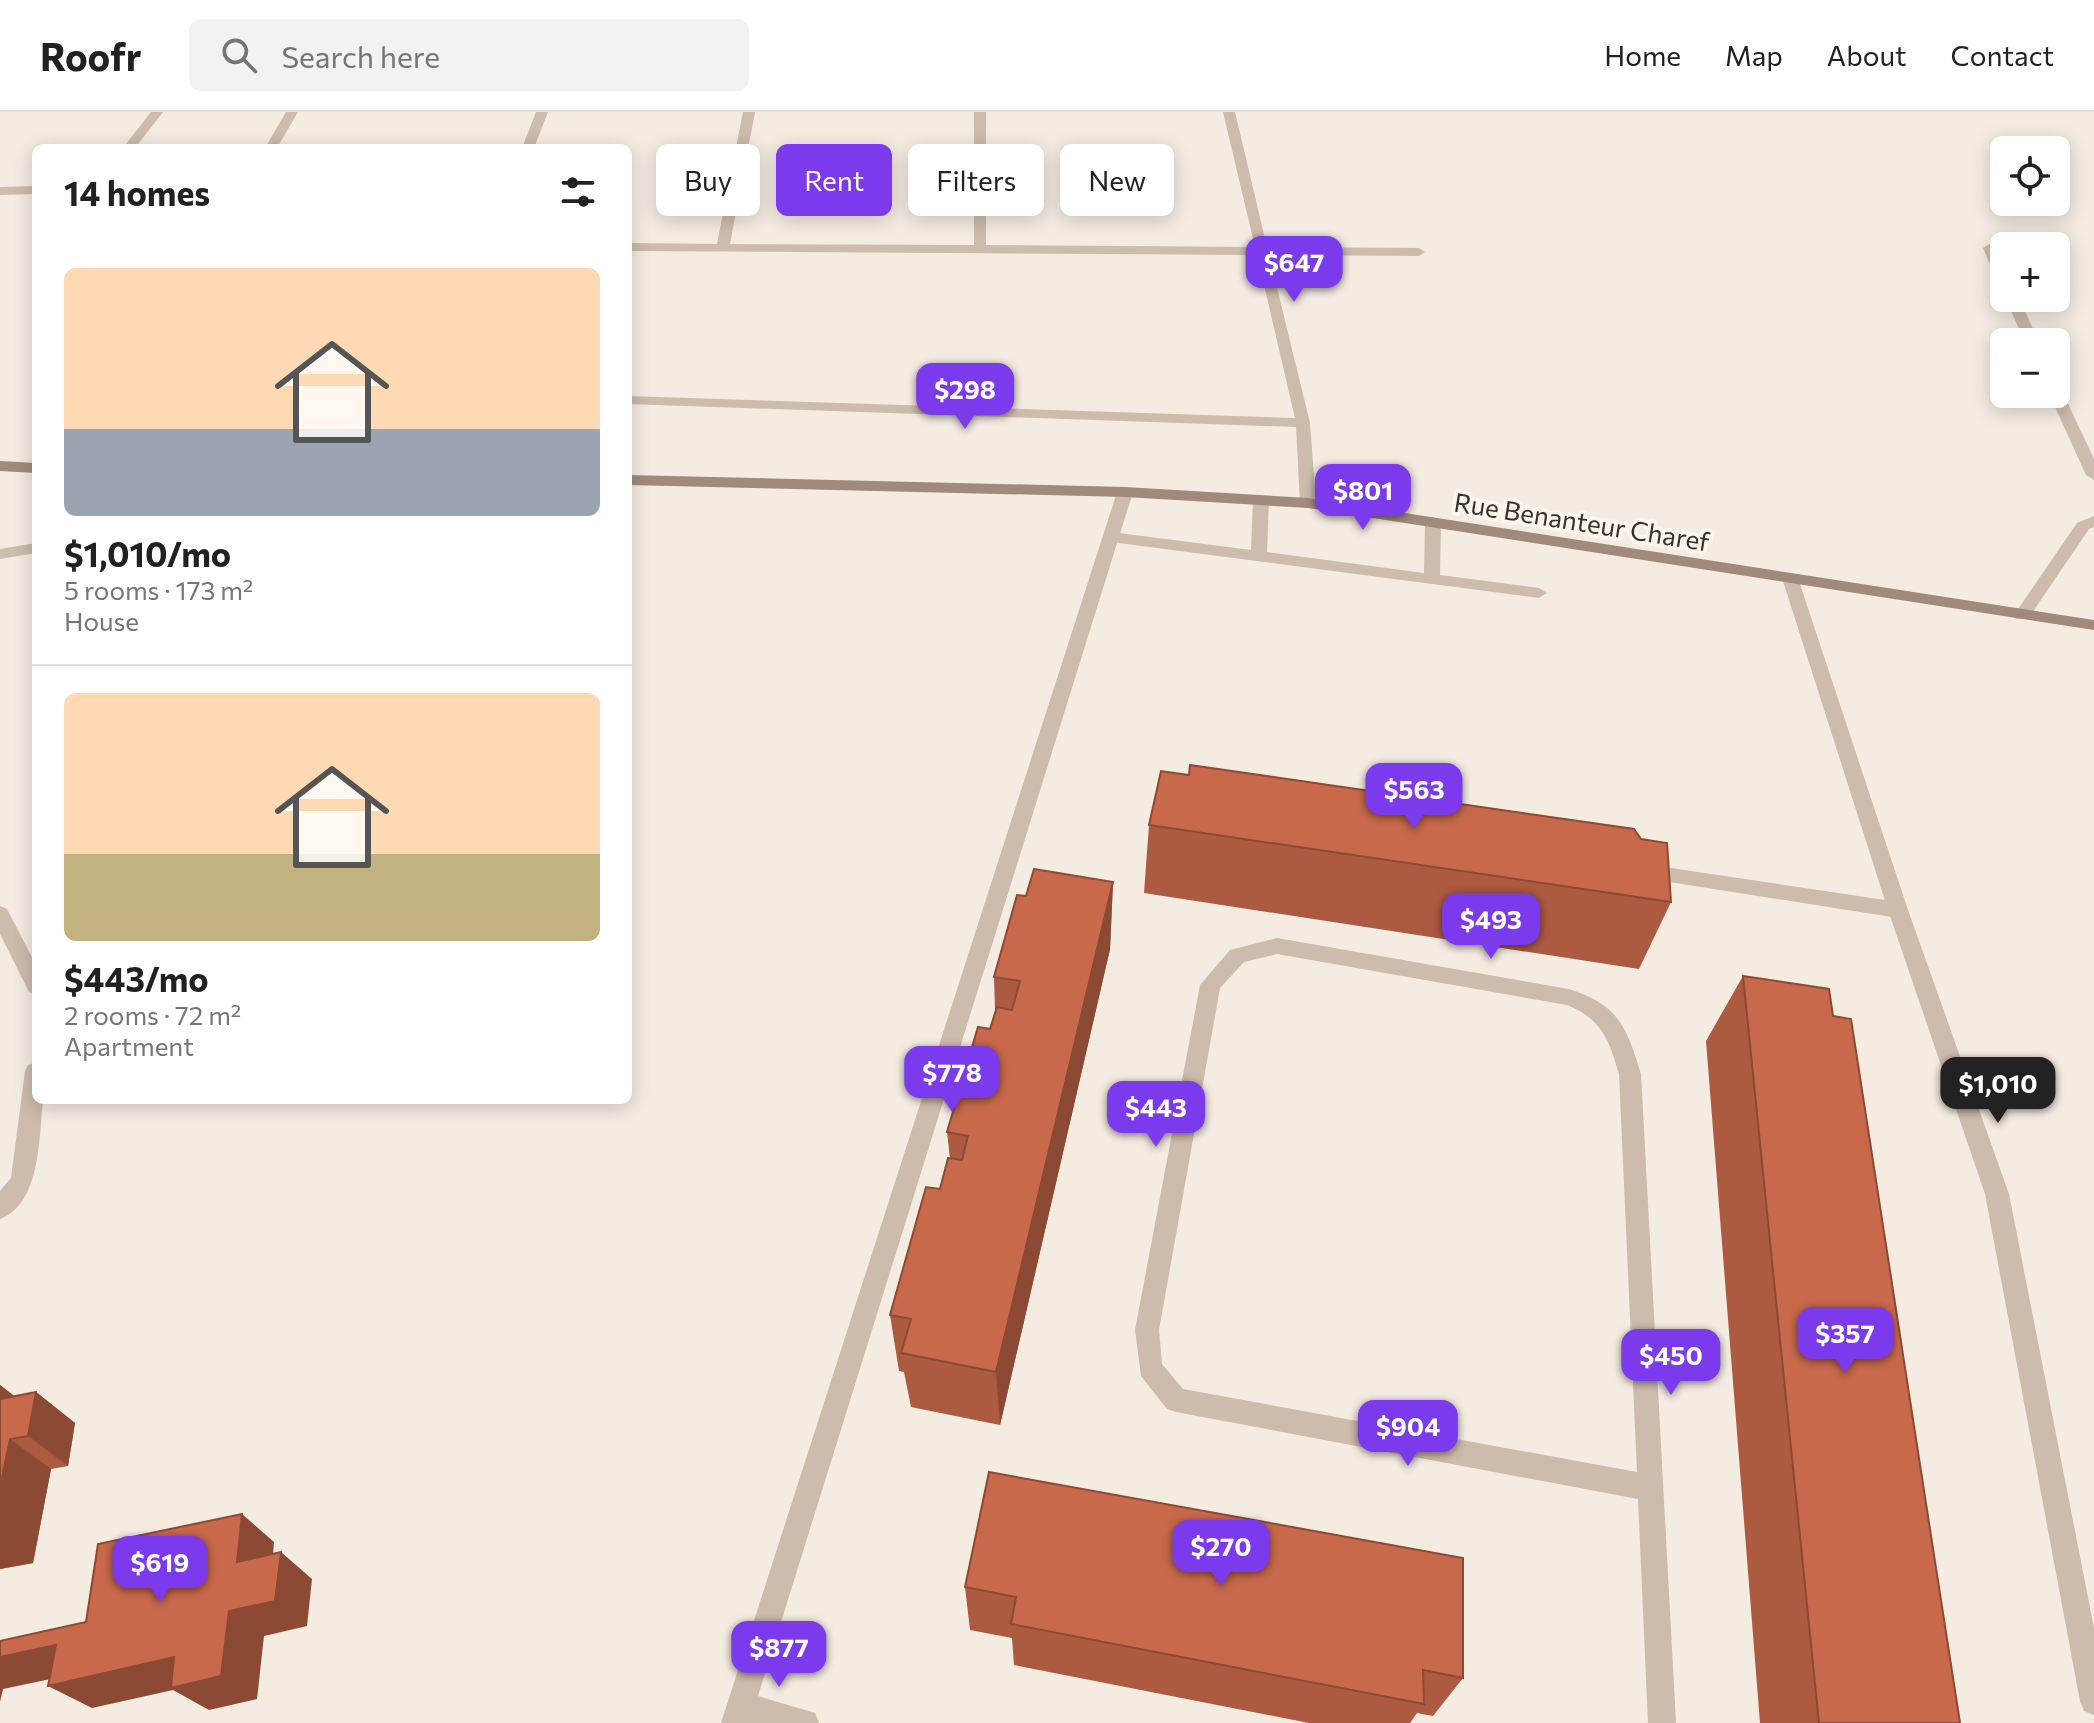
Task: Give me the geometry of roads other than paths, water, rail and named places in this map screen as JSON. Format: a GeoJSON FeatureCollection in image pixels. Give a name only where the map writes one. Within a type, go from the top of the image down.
{"type":"FeatureCollection","features":[{"type":"Feature","properties":{"kind":"main road"},"geometry":{"type":"LineString","coordinates":[[0,466],[32,468]]}},
{"type":"Feature","properties":{"kind":"main road","name":"Rue Benanteur Charef"},"geometry":{"type":"LineString","coordinates":[[632,480],[1125,492],[1308,503],[2094,625]]}},
{"type":"Feature","properties":{"kind":"street"},"geometry":{"type":"LineString","coordinates":[[132,144],[157,112]]}},
{"type":"Feature","properties":{"kind":"street"},"geometry":{"type":"LineString","coordinates":[[273,144],[292,112]]}},
{"type":"Feature","properties":{"kind":"street"},"geometry":{"type":"LineString","coordinates":[[530,144],[542,112]]}},
{"type":"Feature","properties":{"kind":"street"},"geometry":{"type":"LineString","coordinates":[[723,247],[749,112]]}},
{"type":"Feature","properties":{"kind":"street"},"geometry":{"type":"LineString","coordinates":[[980,112],[980,249]]}},
{"type":"Feature","properties":{"kind":"street"},"geometry":{"type":"LineString","coordinates":[[1229,112],[1303,423],[1308,503]]}},
{"type":"Feature","properties":{"kind":"street"},"geometry":{"type":"LineString","coordinates":[[2,194],[32,190]]}},
{"type":"Feature","properties":{"kind":"street"},"geometry":{"type":"LineString","coordinates":[[632,247],[1419,252]]}},
{"type":"Feature","properties":{"kind":"street"},"geometry":{"type":"LineString","coordinates":[[632,400],[1303,423]]}},
{"type":"Feature","properties":{"kind":"street"},"geometry":{"type":"LineString","coordinates":[[2063,408],[2094,475]]}},
{"type":"Feature","properties":{"kind":"street"},"geometry":{"type":"LineString","coordinates":[[805,1723],[737,1715],[1125,492]]}},
{"type":"Feature","properties":{"kind":"street"},"geometry":{"type":"LineString","coordinates":[[1259,556],[1261,500]]}},
{"type":"Feature","properties":{"kind":"street"},"geometry":{"type":"LineString","coordinates":[[2022,615],[2083,526],[2094,521]]}},
{"type":"Feature","properties":{"kind":"street"},"geometry":{"type":"LineString","coordinates":[[1432,579],[1433,522]]}},
{"type":"Feature","properties":{"kind":"street"},"geometry":{"type":"LineString","coordinates":[[1111,537],[1539,593]]}},
{"type":"Feature","properties":{"kind":"street"},"geometry":{"type":"LineString","coordinates":[[0,554],[32,549]]}},
{"type":"Feature","properties":{"kind":"street"},"geometry":{"type":"LineString","coordinates":[[1790,578],[1898,910],[1997,1194],[2094,1701]]}},
{"type":"Feature","properties":{"kind":"street"},"geometry":{"type":"LineString","coordinates":[[1617,867],[1898,910]]}},
{"type":"Feature","properties":{"kind":"street"},"geometry":{"type":"LineString","coordinates":[[0,914],[32,978]]}},
{"type":"Feature","properties":{"kind":"street"},"geometry":{"type":"LineString","coordinates":[[1650,1488],[1176,1400],[1150,1368],[1147,1330],[1210,985],[1237,956],[1277,946],[1569,997],[1595,1005],[1615,1026],[1630,1074],[1662,1723]]}},
{"type":"Feature","properties":{"kind":"street"},"geometry":{"type":"LineString","coordinates":[[0,1209],[22,1181],[32,1102]]}}]}
